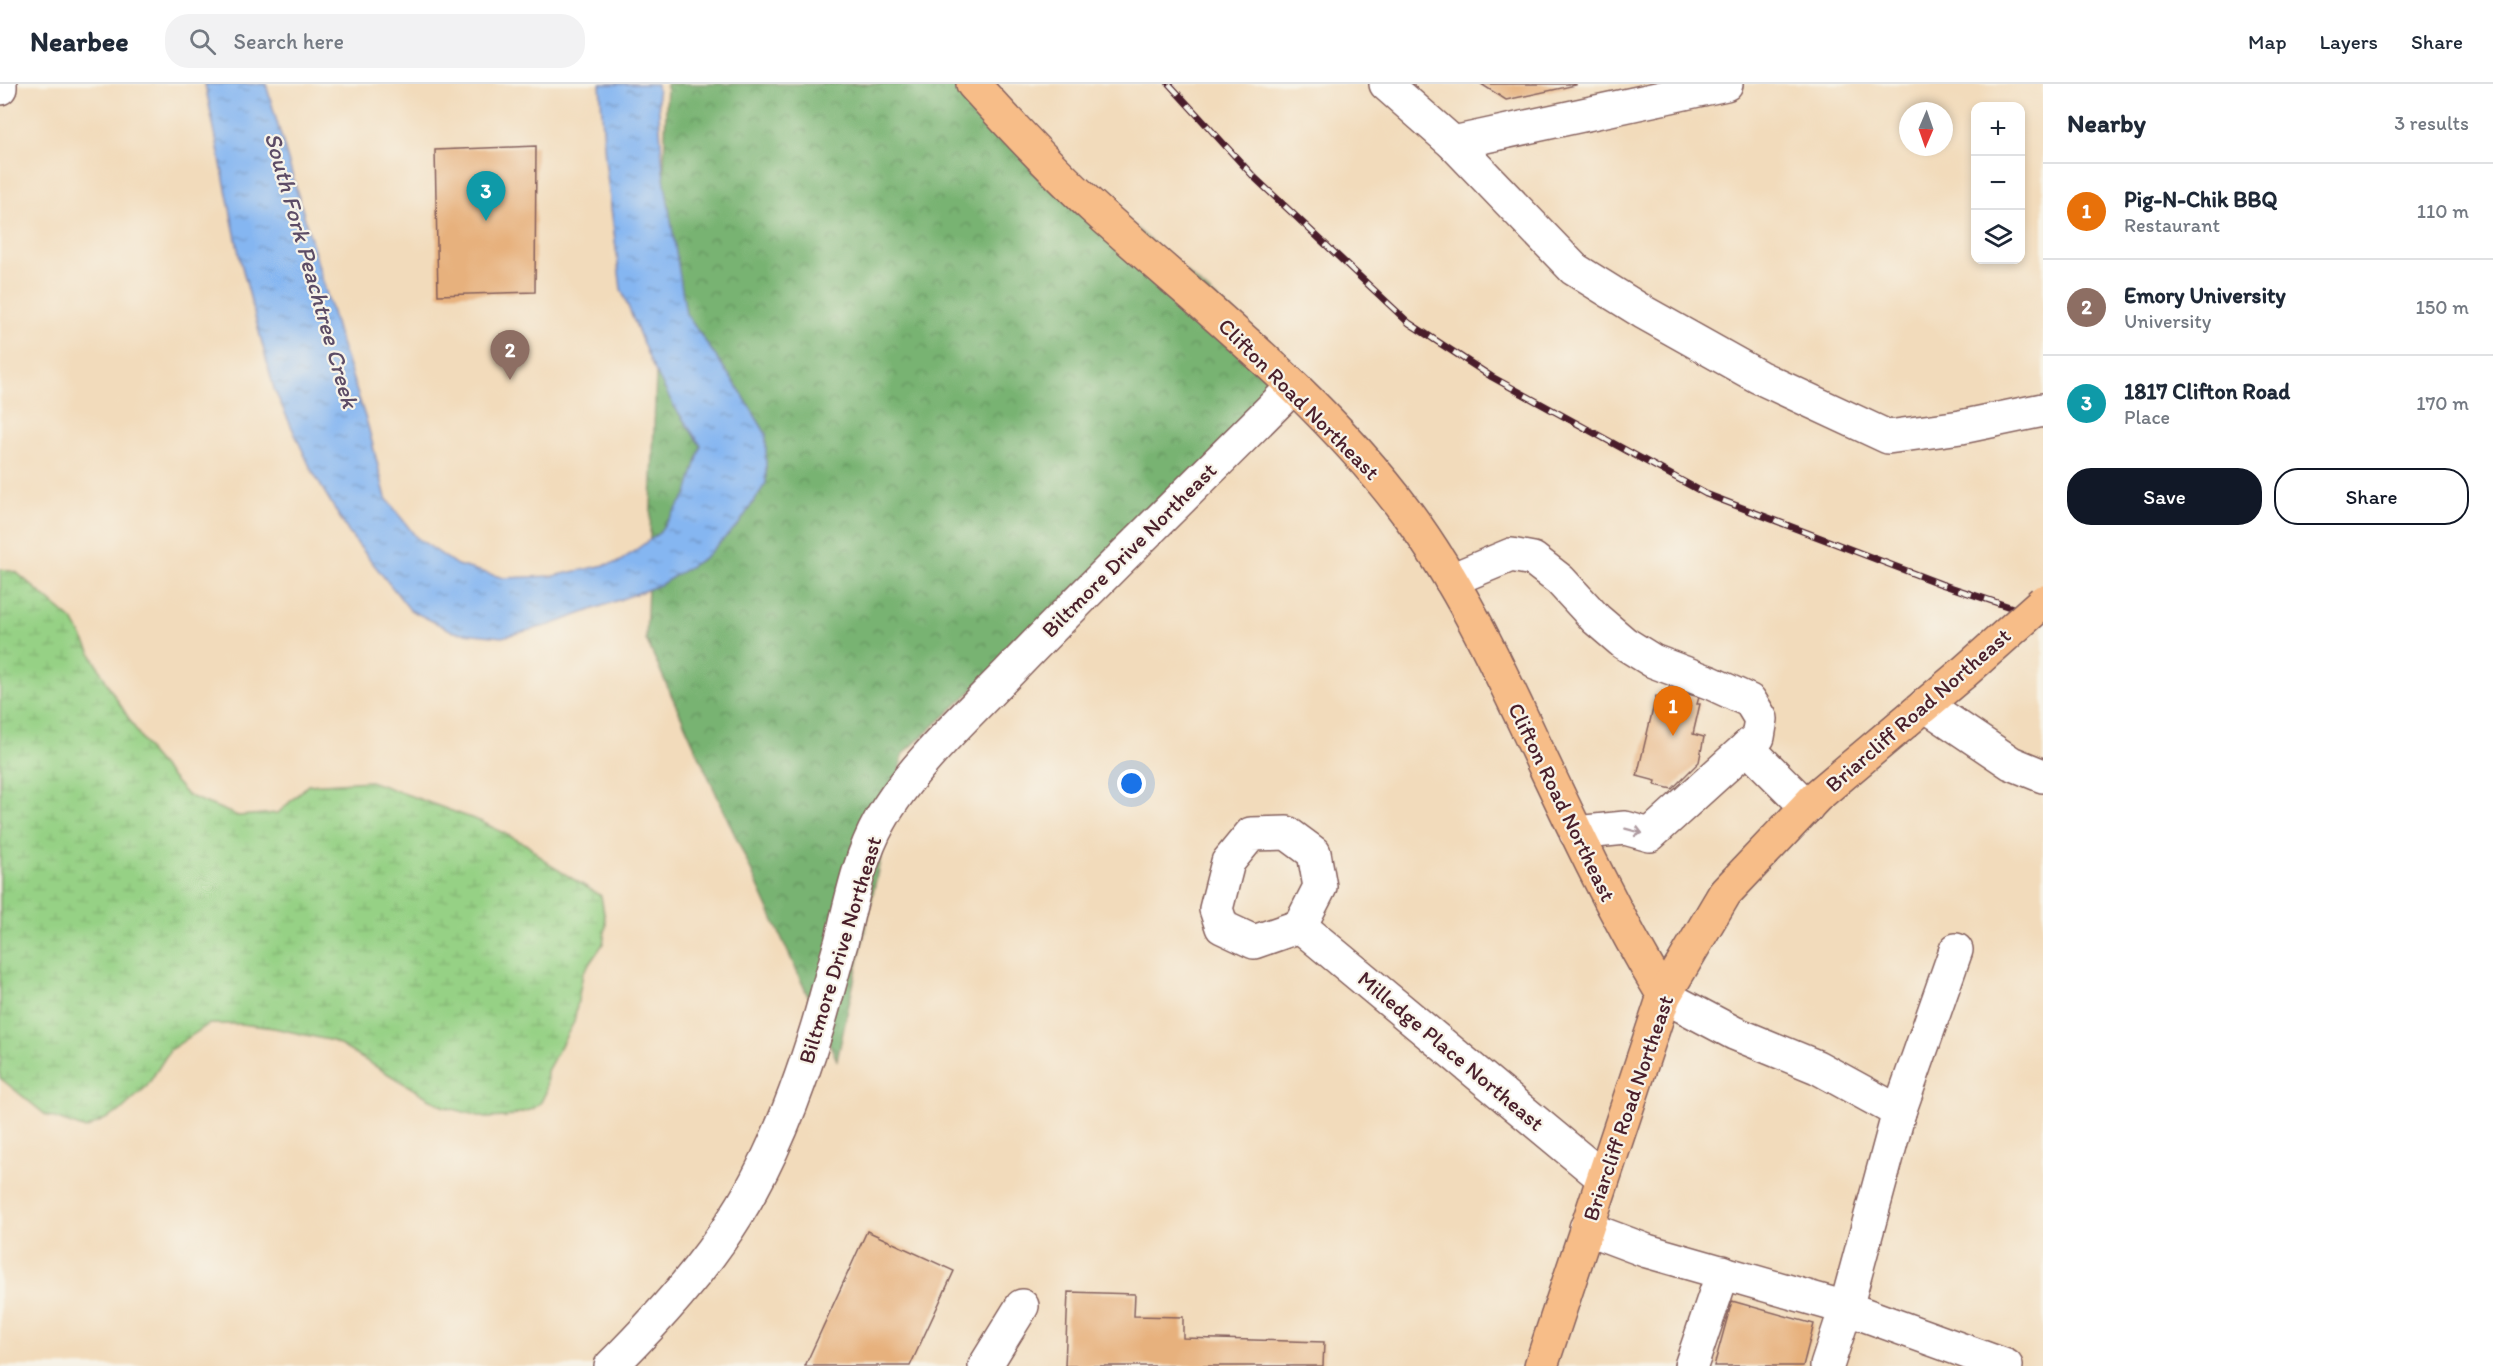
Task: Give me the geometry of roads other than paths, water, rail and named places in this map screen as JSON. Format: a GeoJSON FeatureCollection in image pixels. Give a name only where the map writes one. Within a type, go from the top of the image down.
{"type":"FeatureCollection","features":[{"type":"Feature","properties":{"kind":"main road","name":"Clifton Road Northeast"},"geometry":{"type":"LineString","coordinates":[[973,84],[1020,136],[1092,207],[1293,387],[1340,434],[1387,487],[1409,516],[1451,580],[1489,649],[1628,937],[1664,996]]}},
{"type":"Feature","properties":{"kind":"main road","name":"Briarcliff Road Northeast"},"geometry":{"type":"LineString","coordinates":[[1541,1366],[1664,996],[1725,892],[1807,807],[2043,602]]}},
{"type":"Feature","properties":{"kind":"street"},"geometry":{"type":"LineString","coordinates":[[1386,84],[1454,143],[1574,269],[1643,312],[1760,378],[1888,437],[1961,427],[2043,410]]}},
{"type":"Feature","properties":{"kind":"street"},"geometry":{"type":"LineString","coordinates":[[1454,143],[1726,84]]}},
{"type":"Feature","properties":{"kind":"street","name":"Biltmore Drive Northeast"},"geometry":{"type":"LineString","coordinates":[[611,1366],[667,1306],[715,1246],[753,1187],[800,1081],[820,1017],[862,861],[878,823],[892,801],[963,720],[1105,572],[1293,387]]}},
{"type":"Feature","properties":{"kind":"street"},"geometry":{"type":"LineString","coordinates":[[1451,580],[1511,555],[1533,559],[1560,580],[1596,619],[1624,643],[1653,661],[1750,701],[1761,719],[1758,737],[1712,782],[1650,835],[1625,828],[1576,833]]}},
{"type":"Feature","properties":{"kind":"street"},"geometry":{"type":"LineString","coordinates":[[1925,705],[2011,763],[2043,776]]}},
{"type":"Feature","properties":{"kind":"street"},"geometry":{"type":"LineString","coordinates":[[1747,747],[1807,807]]}},
{"type":"Feature","properties":{"kind":"street","name":"Milledge Place Northeast"},"geometry":{"type":"LineString","coordinates":[[1300,926],[1602,1177]]}},
{"type":"Feature","properties":{"kind":"street"},"geometry":{"type":"LineString","coordinates":[[1827,1366],[1846,1308],[1899,1112],[1956,950]]}},
{"type":"Feature","properties":{"kind":"street"},"geometry":{"type":"LineString","coordinates":[[1664,996],[1734,1033],[1817,1067],[1899,1112]]}},
{"type":"Feature","properties":{"kind":"street"},"geometry":{"type":"LineString","coordinates":[[1586,1228],[1647,1251],[1846,1308],[2007,1366]]}},
{"type":"Feature","properties":{"kind":"street"},"geometry":{"type":"LineString","coordinates":[[1692,1366],[1723,1272]]}},
{"type":"Feature","properties":{"kind":"street"},"geometry":{"type":"LineString","coordinates":[[985,1366],[1022,1306]]}},
{"type":"Feature","properties":{"kind":"water","name":"South Fork Peachtree Creek"},"geometry":{"type":"Polygon","coordinates":[[[205,84],[266,84],[339,337],[368,426],[386,498],[416,537],[457,565],[504,578],[553,576],[619,562],[659,533],[687,494],[701,446],[674,406],[651,363],[621,289],[605,159],[600,84],[657,84],[663,171],[686,314],[741,392],[766,434],[766,483],[739,524],[704,558],[660,585],[550,625],[502,637],[454,632],[410,610],[349,533],[312,471],[274,389],[240,259],[205,84]]]}},
{"type":"Feature","properties":{"kind":"railway"},"geometry":{"type":"LineString","coordinates":[[1169,84],[1254,177],[1409,323],[1492,377],[1706,494],[1941,584],[2043,618]]}},
{"type":"Feature","properties":{"kind":"place","name":"1817 Clifton Road"},"geometry":{"type":"Point","coordinates":[486,221]}},
{"type":"Feature","properties":{"kind":"place","name":"Emory University"},"geometry":{"type":"Point","coordinates":[510,380]}},
{"type":"Feature","properties":{"kind":"place","name":"Pig-N-Chik BBQ"},"geometry":{"type":"Point","coordinates":[1673,736]}}]}
